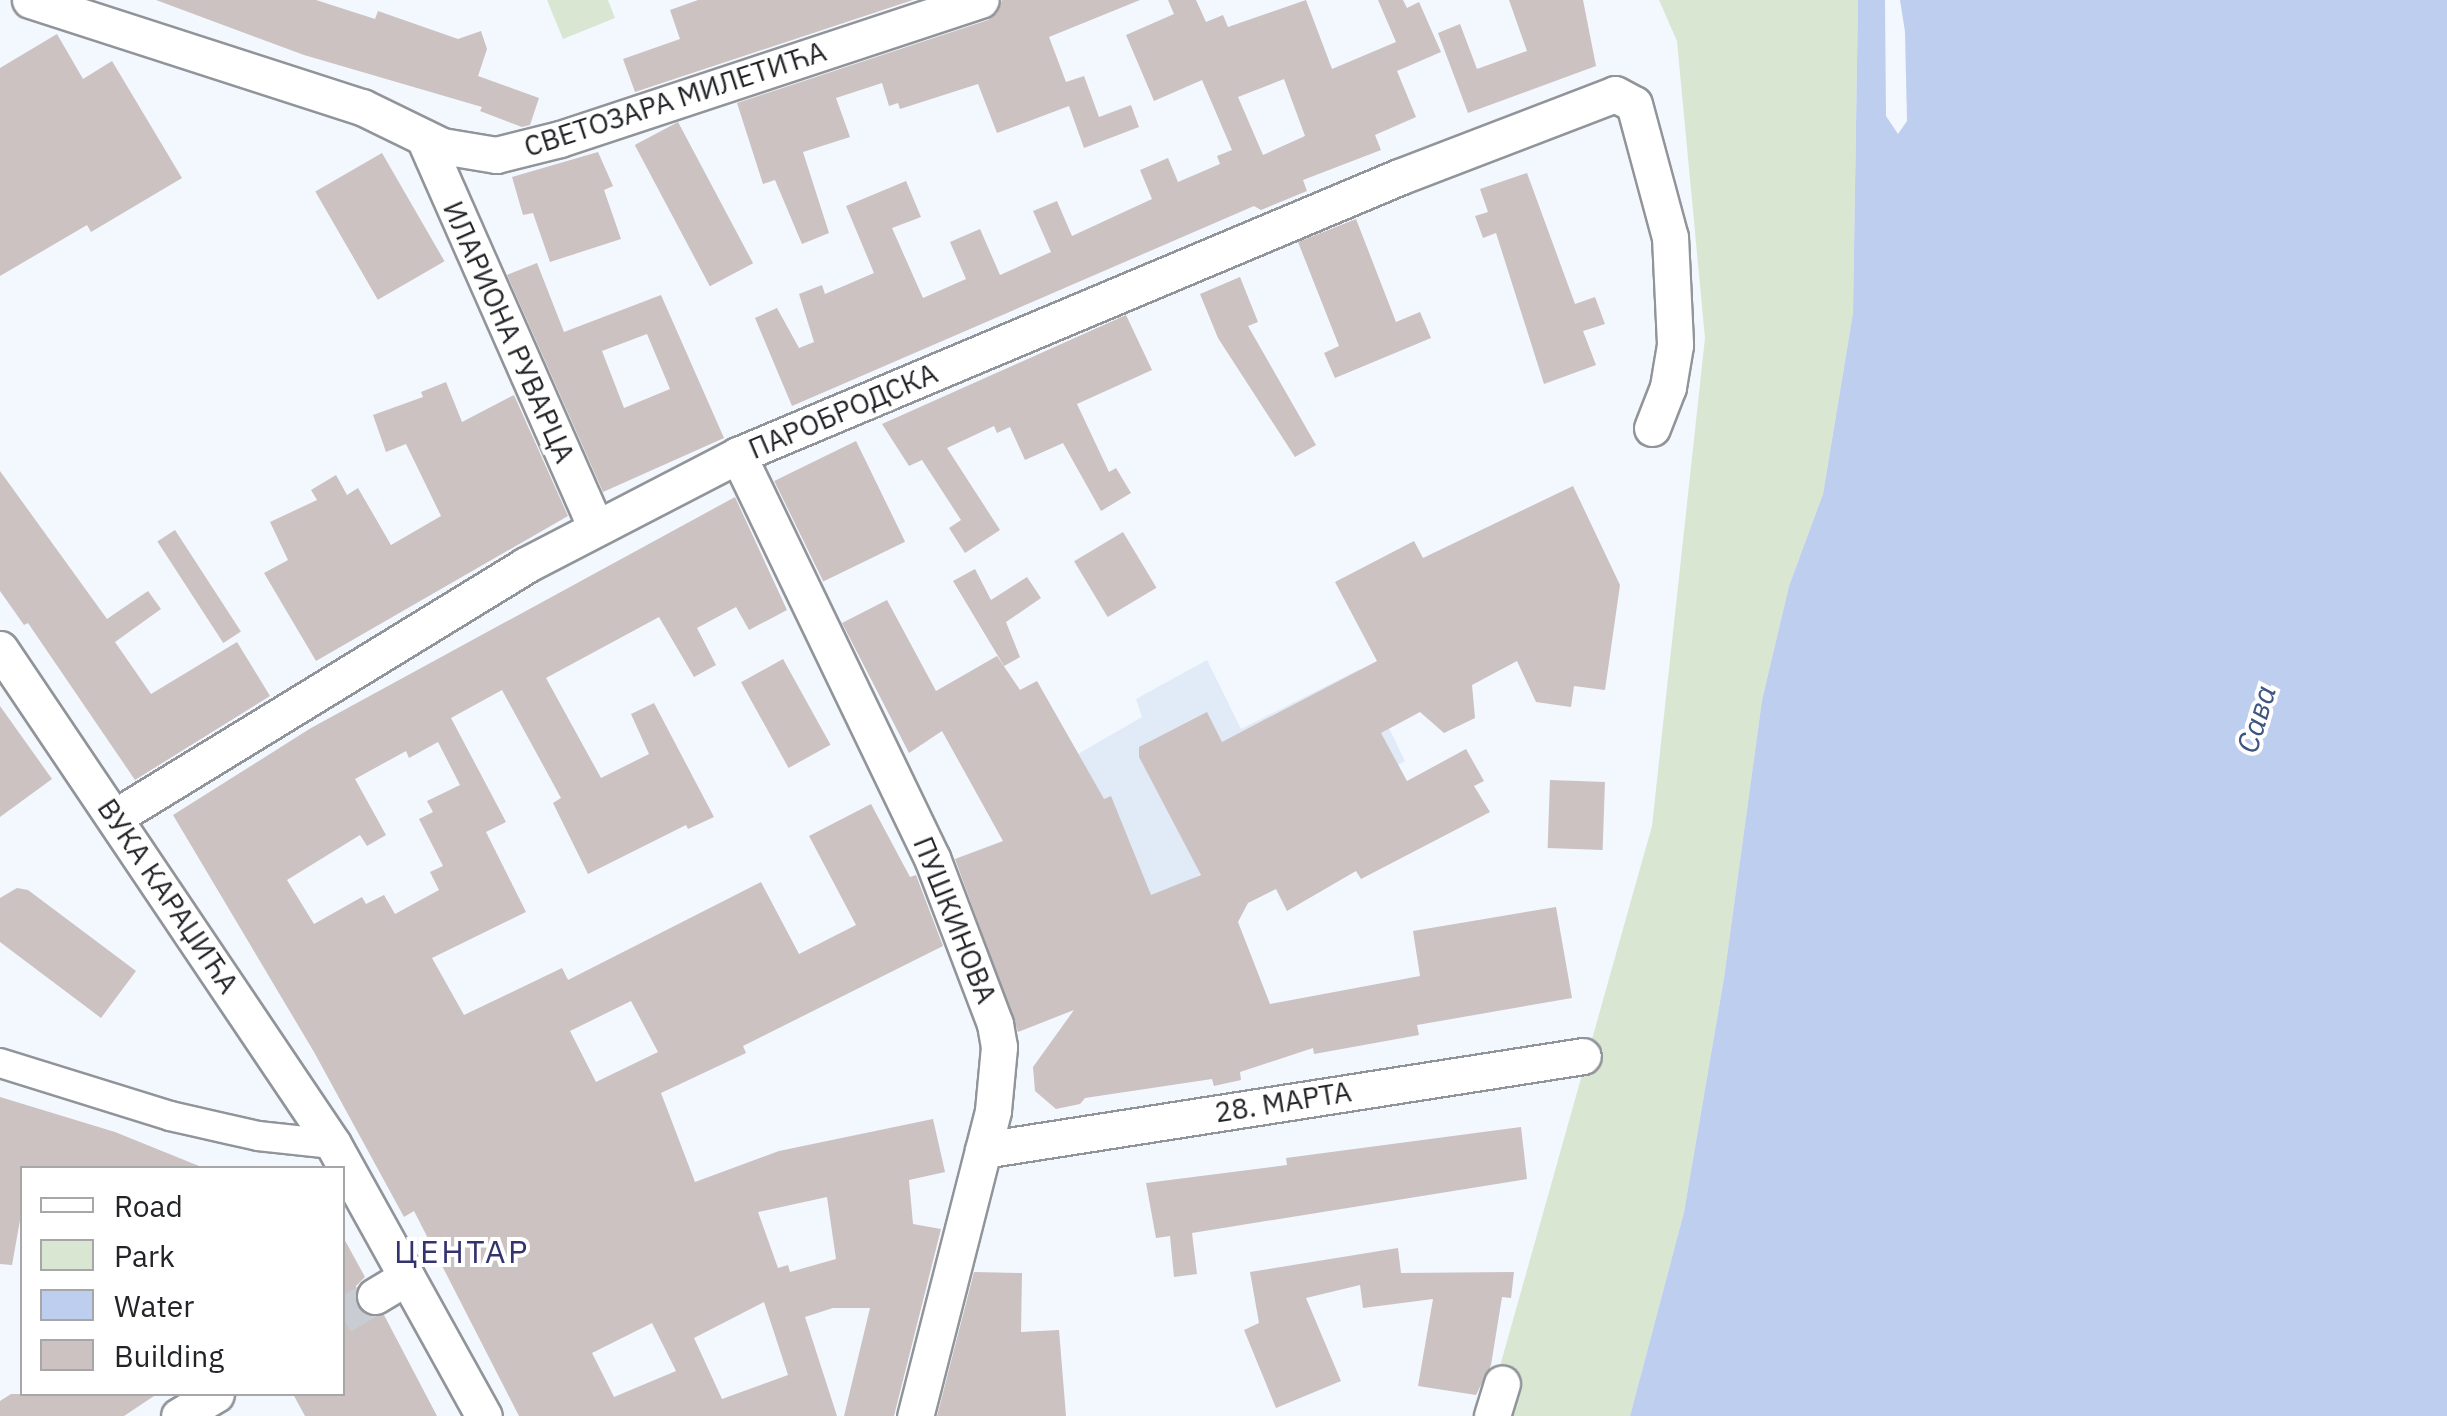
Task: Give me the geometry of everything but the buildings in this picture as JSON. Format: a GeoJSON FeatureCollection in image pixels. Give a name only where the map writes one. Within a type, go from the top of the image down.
{"type":"FeatureCollection","features":[{"type":"Feature","properties":{"kind":"street","name":"СВЕТОЗАРА МИЛЕТИЋА"},"geometry":{"type":"LineString","coordinates":[[30,0],[362,107],[398,121],[424,138],[466,153],[496,155],[533,147],[981,0]]}},
{"type":"Feature","properties":{"kind":"street","name":"ПАРОБРОДСКА"},"geometry":{"type":"LineString","coordinates":[[115,817],[594,526],[738,455],[1399,177],[1616,94],[1634,104],[1670,237],[1675,345],[1670,377],[1652,428]]}},
{"type":"Feature","properties":{"kind":"street","name":"ИЛАРИОНА РУВАРЦА"},"geometry":{"type":"LineString","coordinates":[[424,138],[594,526]]}},
{"type":"Feature","properties":{"kind":"street","name":"ПУШКИНОВА"},"geometry":{"type":"LineString","coordinates":[[738,455],[932,858],[988,997],[999,1047],[998,1083],[983,1150],[915,1416]]}},
{"type":"Feature","properties":{"kind":"street","name":"ВУКА КАРАЏИЋА"},"geometry":{"type":"LineString","coordinates":[[0,649],[334,1144],[484,1416]]}},
{"type":"Feature","properties":{"kind":"street","name":"28. МАРТА"},"geometry":{"type":"LineString","coordinates":[[983,1150],[1583,1056]]}},
{"type":"Feature","properties":{"kind":"street"},"geometry":{"type":"LineString","coordinates":[[0,1063],[130,1103],[258,1136],[334,1144]]}},
{"type":"Feature","properties":{"kind":"street"},"geometry":{"type":"LineString","coordinates":[[375,1296],[407,1277]]}},
{"type":"Feature","properties":{"kind":"street"},"geometry":{"type":"LineString","coordinates":[[179,1416],[213,1396]]}},
{"type":"Feature","properties":{"kind":"shaded area"},"geometry":{"type":"Polygon","coordinates":[[[1207,660],[1241,729],[1360,669],[1405,761],[1177,887],[1220,992],[1018,799],[1078,754],[1142,717],[1136,699],[1207,660]]]}},
{"type":"Feature","properties":{"kind":"green space"},"geometry":{"type":"Polygon","coordinates":[[[547,0],[608,0],[615,18],[563,39],[547,0]]]}},
{"type":"Feature","properties":{"kind":"green space"},"geometry":{"type":"Polygon","coordinates":[[[1659,0],[1858,0],[1853,313],[1823,494],[1789,586],[1762,700],[1724,978],[1684,1212],[1630,1416],[1486,1416],[1652,826],[1705,338],[1677,41],[1659,0]]]}},
{"type":"Feature","properties":{"kind":"water","name":"Сава"},"geometry":{"type":"Polygon","coordinates":[[[1858,0],[2447,0],[2447,1416],[1630,1416],[1684,1212],[1724,978],[1762,700],[1789,586],[1823,494],[1853,313],[1858,0]]]}},
{"type":"Feature","properties":{"kind":"pier"},"geometry":{"type":"Polygon","coordinates":[[[1885,0],[1900,0],[1905,32],[1907,121],[1898,134],[1886,116],[1885,0]]]}},
{"type":"Feature","properties":{"kind":"tunnel"},"geometry":{"type":"LineString","coordinates":[[345,1314],[375,1296]]}},
{"type":"Feature","properties":{"kind":"district","name":"ЦЕНТАР"},"geometry":{"type":"Point","coordinates":[462,1251]}}]}
